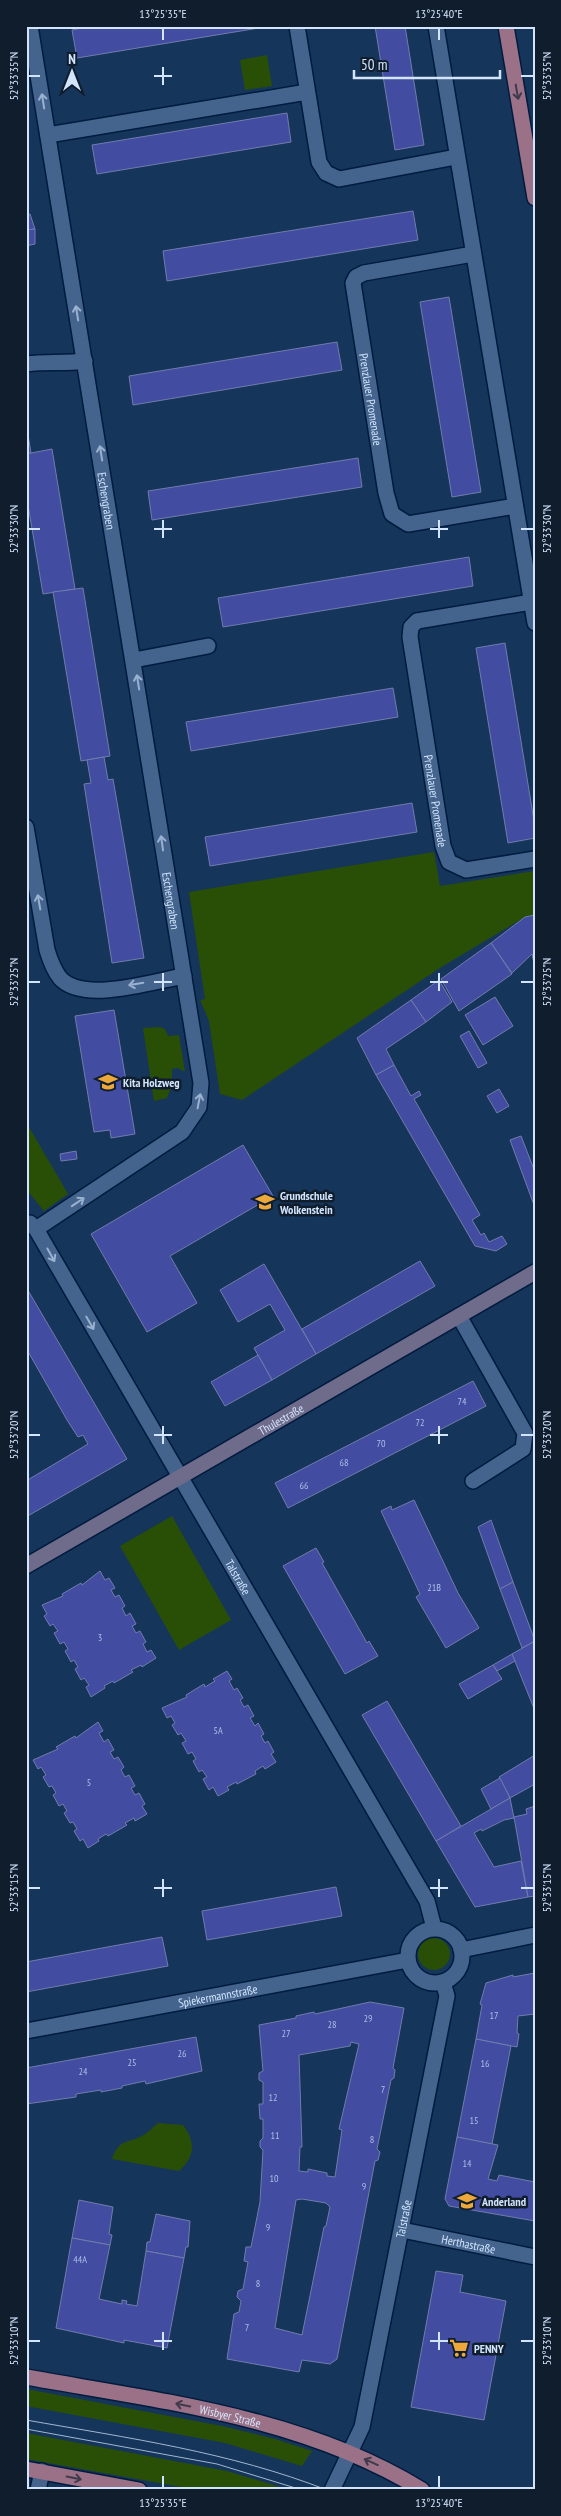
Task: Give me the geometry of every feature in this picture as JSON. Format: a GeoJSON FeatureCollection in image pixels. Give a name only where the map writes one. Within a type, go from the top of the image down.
{"type":"FeatureCollection","features":[{"type":"Feature","properties":{"kind":"main road"},"geometry":{"type":"LineString","coordinates":[[506,26],[535,198]]}},
{"type":"Feature","properties":{"kind":"main road","name":"Wisbyer Straße"},"geometry":{"type":"LineString","coordinates":[[26,2377],[188,2406],[266,2424],[350,2453],[383,2467],[422,2490]]}},
{"type":"Feature","properties":{"kind":"main road"},"geometry":{"type":"LineString","coordinates":[[26,2469],[139,2490]]}},
{"type":"Feature","properties":{"kind":"street","name":"Eschengraben"},"geometry":{"type":"LineString","coordinates":[[30,26],[201,1083],[199,1107],[182,1132],[31,1226]]}},
{"type":"Feature","properties":{"kind":"street"},"geometry":{"type":"LineString","coordinates":[[297,26],[319,162],[326,173],[339,179],[456,157]]}},
{"type":"Feature","properties":{"kind":"street"},"geometry":{"type":"LineString","coordinates":[[436,26],[456,157],[535,623]]}},
{"type":"Feature","properties":{"kind":"street"},"geometry":{"type":"LineString","coordinates":[[48,135],[307,92]]}},
{"type":"Feature","properties":{"kind":"street","name":"Prenzlauer Promenade"},"geometry":{"type":"LineString","coordinates":[[473,254],[364,272],[356,277],[353,283],[386,493],[392,514],[408,524],[515,506]]}},
{"type":"Feature","properties":{"kind":"street"},"geometry":{"type":"LineString","coordinates":[[26,364],[50,361],[67,364],[85,361]]}},
{"type":"Feature","properties":{"kind":"street","name":"Prenzlauer Promenade"},"geometry":{"type":"LineString","coordinates":[[531,602],[417,621],[411,627],[410,637],[443,846],[449,862],[466,870],[535,859]]}},
{"type":"Feature","properties":{"kind":"street"},"geometry":{"type":"LineString","coordinates":[[134,660],[208,646]]}},
{"type":"Feature","properties":{"kind":"street"},"geometry":{"type":"LineString","coordinates":[[26,826],[47,950],[52,966],[61,979],[76,987],[96,991],[184,976]]}},
{"type":"Feature","properties":{"kind":"street","name":"Talstraße"},"geometry":{"type":"LineString","coordinates":[[31,1226],[427,1901],[434,1928]]}},
{"type":"Feature","properties":{"kind":"street","name":"Thulestraße"},"geometry":{"type":"LineString","coordinates":[[26,1566],[535,1272]]}},
{"type":"Feature","properties":{"kind":"street"},"geometry":{"type":"LineString","coordinates":[[459,1316],[525,1433],[524,1449],[473,1481]]}},
{"type":"Feature","properties":{"kind":"street"},"geometry":{"type":"LineString","coordinates":[[434,1928],[452,1934],[462,1950],[462,1960],[458,1970],[452,1977],[443,1982],[425,1981],[411,1969],[408,1960],[411,1942],[417,1935],[434,1928]]}},
{"type":"Feature","properties":{"kind":"street"},"geometry":{"type":"LineString","coordinates":[[462,1950],[535,1935]]}},
{"type":"Feature","properties":{"kind":"street","name":"Spiekermannstraße"},"geometry":{"type":"LineString","coordinates":[[26,2031],[408,1960]]}},
{"type":"Feature","properties":{"kind":"street","name":"Talstraße"},"geometry":{"type":"LineString","coordinates":[[332,2490],[362,2427],[447,1996],[443,1982]]}},
{"type":"Feature","properties":{"kind":"street","name":"Herthastraße"},"geometry":{"type":"LineString","coordinates":[[402,2230],[535,2257]]}},
{"type":"Feature","properties":{"kind":"street"},"geometry":{"type":"LineString","coordinates":[[38,2490],[42,2472]]}},
{"type":"Feature","properties":{"kind":"green space"},"geometry":{"type":"Polygon","coordinates":[[[267,55],[272,86],[245,90],[240,60],[267,55]]]}},
{"type":"Feature","properties":{"kind":"green space"},"geometry":{"type":"Polygon","coordinates":[[[434,852],[440,886],[535,871],[535,915],[525,917],[443,966],[242,1100],[220,1094],[209,1021],[200,1000],[205,999],[189,892],[434,852]]]}},
{"type":"Feature","properties":{"kind":"green space"},"geometry":{"type":"Polygon","coordinates":[[[160,1027],[165,1029],[168,1036],[179,1035],[185,1072],[178,1068],[172,1069],[172,1084],[167,1098],[154,1101],[143,1028],[160,1027]]]}},
{"type":"Feature","properties":{"kind":"green space"},"geometry":{"type":"Polygon","coordinates":[[[26,1122],[68,1194],[44,1211],[26,1189],[26,1122]]]}},
{"type":"Feature","properties":{"kind":"green space"},"geometry":{"type":"Polygon","coordinates":[[[172,1516],[231,1620],[179,1650],[120,1546],[172,1516]]]}},
{"type":"Feature","properties":{"kind":"green space"},"geometry":{"type":"Polygon","coordinates":[[[434,1938],[446,1942],[450,1954],[446,1966],[434,1970],[422,1966],[418,1954],[422,1942],[434,1938]]]}},
{"type":"Feature","properties":{"kind":"green space"},"geometry":{"type":"Polygon","coordinates":[[[158,2123],[183,2125],[190,2137],[192,2143],[191,2155],[179,2171],[112,2159],[121,2145],[144,2135],[158,2123]]]}},
{"type":"Feature","properties":{"kind":"green space"},"geometry":{"type":"Polygon","coordinates":[[[26,2389],[222,2426],[275,2439],[312,2451],[302,2466],[225,2443],[26,2406],[26,2389]]]}},
{"type":"Feature","properties":{"kind":"green space"},"geometry":{"type":"Polygon","coordinates":[[[26,2433],[227,2471],[287,2489],[198,2490],[26,2459],[26,2433]]]}},
{"type":"Feature","properties":{"kind":"building"},"geometry":{"type":"Polygon","coordinates":[[[93,26],[271,26],[77,58],[72,30],[93,26]]]}},
{"type":"Feature","properties":{"kind":"building"},"geometry":{"type":"Polygon","coordinates":[[[375,26],[405,26],[424,145],[395,150],[375,26]]]}},
{"type":"Feature","properties":{"kind":"building"},"geometry":{"type":"Polygon","coordinates":[[[287,113],[291,142],[97,174],[92,145],[287,113]]]}},
{"type":"Feature","properties":{"kind":"building"},"geometry":{"type":"Polygon","coordinates":[[[413,211],[418,240],[167,281],[163,251],[413,211]]]}},
{"type":"Feature","properties":{"kind":"building"},"geometry":{"type":"Polygon","coordinates":[[[30,214],[35,229],[26,230],[26,215],[30,214]]]}},
{"type":"Feature","properties":{"kind":"building"},"geometry":{"type":"Polygon","coordinates":[[[35,229],[35,244],[26,246],[26,230],[35,229]]]}},
{"type":"Feature","properties":{"kind":"building"},"geometry":{"type":"Polygon","coordinates":[[[449,297],[481,492],[452,497],[420,302],[449,297]]]}},
{"type":"Feature","properties":{"kind":"building"},"geometry":{"type":"Polygon","coordinates":[[[337,342],[342,370],[133,405],[129,376],[337,342]]]}},
{"type":"Feature","properties":{"kind":"building"},"geometry":{"type":"Polygon","coordinates":[[[26,423],[31,453],[26,454],[26,423]]]}},
{"type":"Feature","properties":{"kind":"building"},"geometry":{"type":"Polygon","coordinates":[[[52,449],[75,589],[43,594],[26,493],[26,454],[52,449]]]}},
{"type":"Feature","properties":{"kind":"building"},"geometry":{"type":"Polygon","coordinates":[[[358,458],[362,487],[152,520],[148,491],[358,458]]]}},
{"type":"Feature","properties":{"kind":"building"},"geometry":{"type":"Polygon","coordinates":[[[469,557],[473,586],[223,627],[218,598],[469,557]]]}},
{"type":"Feature","properties":{"kind":"building"},"geometry":{"type":"Polygon","coordinates":[[[83,588],[110,756],[81,761],[53,592],[83,588]]]}},
{"type":"Feature","properties":{"kind":"building"},"geometry":{"type":"Polygon","coordinates":[[[505,643],[535,827],[535,838],[508,843],[476,648],[505,643]]]}},
{"type":"Feature","properties":{"kind":"building"},"geometry":{"type":"Polygon","coordinates":[[[393,688],[398,717],[191,751],[186,722],[393,688]]]}},
{"type":"Feature","properties":{"kind":"building"},"geometry":{"type":"Polygon","coordinates":[[[104,757],[108,780],[113,779],[144,958],[112,963],[84,784],[91,783],[87,760],[104,757]]]}},
{"type":"Feature","properties":{"kind":"building"},"geometry":{"type":"Polygon","coordinates":[[[412,803],[417,832],[210,866],[205,837],[412,803]]]}},
{"type":"Feature","properties":{"kind":"building"},"geometry":{"type":"Polygon","coordinates":[[[535,915],[535,968],[532,954],[512,973],[491,943],[525,917],[535,915]]]}},
{"type":"Feature","properties":{"kind":"building"},"geometry":{"type":"Polygon","coordinates":[[[491,943],[512,974],[459,1011],[441,979],[491,943]]]}},
{"type":"Feature","properties":{"kind":"building"},"geometry":{"type":"Polygon","coordinates":[[[439,980],[452,1002],[426,1022],[411,1000],[439,980]]]}},
{"type":"Feature","properties":{"kind":"building"},"geometry":{"type":"Polygon","coordinates":[[[495,997],[513,1026],[483,1045],[465,1015],[495,997]]]}},
{"type":"Feature","properties":{"kind":"building"},"geometry":{"type":"Polygon","coordinates":[[[411,1000],[426,1022],[386,1049],[394,1065],[376,1075],[357,1038],[411,1000]]]}},
{"type":"Feature","properties":{"kind":"building"},"geometry":{"type":"Polygon","coordinates":[[[114,1010],[135,1134],[111,1138],[110,1130],[94,1132],[75,1016],[114,1010]]]}},
{"type":"Feature","properties":{"kind":"building"},"geometry":{"type":"Polygon","coordinates":[[[469,1031],[487,1063],[478,1068],[460,1036],[469,1031]]]}},
{"type":"Feature","properties":{"kind":"building"},"geometry":{"type":"Polygon","coordinates":[[[394,1065],[411,1096],[419,1091],[421,1095],[414,1099],[480,1215],[472,1220],[481,1235],[484,1233],[489,1242],[502,1236],[507,1244],[496,1251],[475,1246],[376,1075],[394,1065]]]}},
{"type":"Feature","properties":{"kind":"building"},"geometry":{"type":"Polygon","coordinates":[[[499,1089],[509,1106],[497,1113],[487,1096],[499,1089]]]}},
{"type":"Feature","properties":{"kind":"building"},"geometry":{"type":"Polygon","coordinates":[[[521,1136],[535,1172],[534,1205],[510,1140],[521,1136]]]}},
{"type":"Feature","properties":{"kind":"building"},"geometry":{"type":"Polygon","coordinates":[[[243,1145],[273,1196],[170,1256],[197,1303],[147,1332],[91,1234],[243,1145]]]}},
{"type":"Feature","properties":{"kind":"building"},"geometry":{"type":"Polygon","coordinates":[[[76,1151],[77,1159],[61,1161],[60,1154],[76,1151]]]}},
{"type":"Feature","properties":{"kind":"building"},"geometry":{"type":"Polygon","coordinates":[[[420,1261],[435,1286],[316,1354],[302,1329],[420,1261]]]}},
{"type":"Feature","properties":{"kind":"building"},"geometry":{"type":"Polygon","coordinates":[[[264,1264],[316,1354],[272,1380],[254,1348],[285,1330],[270,1304],[238,1322],[220,1290],[264,1264]]]}},
{"type":"Feature","properties":{"kind":"building"},"geometry":{"type":"Polygon","coordinates":[[[26,1287],[127,1459],[26,1517],[26,1481],[88,1444],[83,1435],[78,1437],[67,1420],[26,1348],[26,1287]]]}},
{"type":"Feature","properties":{"kind":"building"},"geometry":{"type":"Polygon","coordinates":[[[258,1355],[272,1380],[225,1406],[211,1382],[258,1355]]]}},
{"type":"Feature","properties":{"kind":"building"},"geometry":{"type":"Polygon","coordinates":[[[473,1381],[486,1406],[288,1508],[275,1483],[473,1381]]]}},
{"type":"Feature","properties":{"kind":"building"},"geometry":{"type":"Polygon","coordinates":[[[414,1500],[458,1593],[479,1628],[446,1648],[416,1597],[420,1594],[381,1511],[391,1506],[392,1510],[414,1500]]]}},
{"type":"Feature","properties":{"kind":"building"},"geometry":{"type":"Polygon","coordinates":[[[491,1520],[513,1582],[500,1589],[478,1527],[491,1520]]]}},
{"type":"Feature","properties":{"kind":"building"},"geometry":{"type":"Polygon","coordinates":[[[316,1548],[324,1562],[322,1563],[367,1643],[369,1641],[378,1656],[345,1674],[283,1566],[316,1548]]]}},
{"type":"Feature","properties":{"kind":"building"},"geometry":{"type":"Polygon","coordinates":[[[100,1571],[105,1580],[109,1578],[115,1588],[111,1590],[115,1597],[119,1595],[125,1606],[122,1608],[126,1616],[130,1613],[136,1624],[132,1626],[136,1633],[140,1631],[146,1642],[143,1644],[147,1652],[151,1650],[156,1658],[142,1667],[141,1665],[131,1670],[133,1672],[114,1683],[113,1681],[104,1686],[105,1688],[91,1697],[86,1687],[89,1685],[84,1678],[81,1680],[75,1669],[78,1667],[74,1660],[71,1662],[65,1651],[68,1649],[64,1642],[60,1644],[54,1633],[58,1631],[53,1624],[50,1626],[44,1616],[47,1614],[42,1605],[63,1596],[62,1594],[81,1583],[82,1585],[100,1571]]]}},
{"type":"Feature","properties":{"kind":"building"},"geometry":{"type":"Polygon","coordinates":[[[513,1582],[535,1641],[522,1648],[500,1589],[513,1582]]]}},
{"type":"Feature","properties":{"kind":"building"},"geometry":{"type":"Polygon","coordinates":[[[535,1641],[535,1711],[512,1654],[535,1641]]]}},
{"type":"Feature","properties":{"kind":"building"},"geometry":{"type":"Polygon","coordinates":[[[512,1654],[515,1661],[497,1671],[493,1665],[512,1654]]]}},
{"type":"Feature","properties":{"kind":"building"},"geometry":{"type":"Polygon","coordinates":[[[493,1665],[502,1679],[468,1699],[459,1684],[493,1665]]]}},
{"type":"Feature","properties":{"kind":"building"},"geometry":{"type":"Polygon","coordinates":[[[227,1671],[232,1679],[229,1681],[234,1690],[237,1688],[243,1698],[240,1700],[244,1707],[248,1705],[254,1716],[250,1718],[255,1726],[258,1723],[264,1734],[261,1736],[265,1743],[268,1741],[274,1752],[271,1754],[276,1762],[265,1769],[263,1766],[255,1771],[256,1774],[227,1787],[229,1790],[218,1796],[213,1787],[209,1790],[203,1779],[207,1777],[202,1770],[199,1772],[193,1761],[196,1759],[192,1752],[188,1754],[182,1743],[186,1741],[181,1733],[178,1735],[172,1725],[175,1723],[171,1716],[167,1718],[162,1708],[187,1697],[186,1695],[204,1684],[205,1687],[215,1681],[213,1679],[227,1671]]]}},
{"type":"Feature","properties":{"kind":"building"},"geometry":{"type":"Polygon","coordinates":[[[387,1701],[461,1826],[436,1841],[362,1715],[387,1701]]]}},
{"type":"Feature","properties":{"kind":"building"},"geometry":{"type":"Polygon","coordinates":[[[98,1722],[103,1731],[99,1733],[104,1742],[108,1739],[114,1750],[110,1752],[114,1759],[118,1757],[124,1767],[121,1770],[125,1777],[129,1775],[135,1786],[131,1788],[135,1795],[139,1793],[145,1804],[142,1806],[147,1814],[135,1821],[134,1818],[125,1823],[127,1825],[108,1836],[106,1834],[88,1848],[83,1839],[80,1841],[74,1831],[77,1829],[73,1822],[70,1823],[64,1813],[67,1811],[63,1804],[59,1806],[53,1795],[56,1793],[52,1786],[49,1787],[43,1777],[46,1775],[41,1767],[38,1769],[33,1760],[58,1749],[56,1747],[75,1736],[76,1738],[98,1722]]]}},
{"type":"Feature","properties":{"kind":"building"},"geometry":{"type":"Polygon","coordinates":[[[535,1755],[535,1784],[510,1798],[499,1777],[535,1755]]]}},
{"type":"Feature","properties":{"kind":"building"},"geometry":{"type":"Polygon","coordinates":[[[500,1778],[510,1798],[491,1809],[481,1789],[500,1778]]]}},
{"type":"Feature","properties":{"kind":"building"},"geometry":{"type":"Polygon","coordinates":[[[510,1798],[514,1818],[504,1820],[474,1833],[494,1867],[521,1861],[528,1897],[475,1907],[436,1841],[510,1798]]]}},
{"type":"Feature","properties":{"kind":"building"},"geometry":{"type":"Polygon","coordinates":[[[535,1806],[535,1896],[528,1897],[514,1817],[527,1814],[526,1809],[535,1806]]]}},
{"type":"Feature","properties":{"kind":"building"},"geometry":{"type":"Polygon","coordinates":[[[336,1887],[342,1916],[207,1940],[202,1911],[336,1887]]]}},
{"type":"Feature","properties":{"kind":"building"},"geometry":{"type":"Polygon","coordinates":[[[162,1937],[168,1966],[26,1992],[26,1962],[162,1937]]]}},
{"type":"Feature","properties":{"kind":"building"},"geometry":{"type":"Polygon","coordinates":[[[535,1973],[535,2014],[518,2016],[517,2033],[519,2034],[517,2047],[476,2039],[482,2005],[480,2004],[486,1983],[513,1975],[513,1977],[535,1973]]]}},
{"type":"Feature","properties":{"kind":"building"},"geometry":{"type":"Polygon","coordinates":[[[370,2002],[404,2008],[393,2068],[395,2070],[394,2078],[391,2080],[377,2149],[380,2152],[378,2160],[375,2161],[337,2359],[330,2364],[302,2360],[299,2372],[227,2359],[234,2314],[239,2312],[241,2301],[237,2297],[238,2291],[243,2289],[248,2262],[244,2261],[246,2247],[251,2247],[260,2202],[263,2150],[260,2147],[260,2141],[263,2138],[263,2119],[260,2119],[259,2104],[263,2104],[263,2082],[259,2080],[259,2073],[263,2071],[259,2025],[296,2018],[296,2016],[314,2012],[315,2014],[370,2002]],[[351,2042],[350,2046],[299,2055],[302,2147],[300,2147],[299,2171],[308,2172],[308,2169],[327,2173],[327,2176],[335,2177],[342,2130],[339,2129],[359,2044],[351,2042]],[[302,2199],[296,2200],[275,2328],[302,2335],[324,2227],[326,2226],[330,2207],[326,2203],[302,2199]]]}},
{"type":"Feature","properties":{"kind":"building"},"geometry":{"type":"Polygon","coordinates":[[[196,2037],[202,2071],[146,2084],[145,2081],[101,2092],[101,2090],[76,2094],[76,2097],[26,2104],[26,2068],[196,2037]]]}},
{"type":"Feature","properties":{"kind":"building"},"geometry":{"type":"Polygon","coordinates":[[[476,2039],[511,2046],[492,2144],[457,2137],[476,2039]]]}},
{"type":"Feature","properties":{"kind":"building"},"geometry":{"type":"Polygon","coordinates":[[[457,2137],[498,2145],[488,2179],[497,2181],[499,2175],[535,2182],[535,2221],[449,2206],[445,2199],[457,2137]]]}},
{"type":"Feature","properties":{"kind":"building"},"geometry":{"type":"Polygon","coordinates":[[[79,2200],[113,2207],[109,2234],[112,2235],[110,2245],[72,2238],[79,2200]]]}},
{"type":"Feature","properties":{"kind":"building"},"geometry":{"type":"Polygon","coordinates":[[[156,2214],[190,2221],[188,2247],[186,2247],[184,2258],[146,2251],[147,2242],[150,2242],[156,2214]]]}},
{"type":"Feature","properties":{"kind":"building"},"geometry":{"type":"Polygon","coordinates":[[[72,2238],[110,2245],[99,2299],[122,2304],[122,2300],[127,2301],[126,2304],[137,2306],[146,2251],[184,2258],[167,2348],[124,2340],[124,2343],[56,2328],[72,2238]]]}},
{"type":"Feature","properties":{"kind":"building","name":"PENNY"},"geometry":{"type":"Polygon","coordinates":[[[436,2271],[463,2275],[460,2292],[506,2301],[484,2420],[411,2407],[436,2271]]]}},
{"type":"Feature","properties":{"kind":"tram line"},"geometry":{"type":"LineString","coordinates":[[26,2420],[140,2440],[216,2456],[290,2477],[327,2490]]}},
{"type":"Feature","properties":{"kind":"tram line"},"geometry":{"type":"LineString","coordinates":[[26,2429],[217,2464],[302,2490]]}},
{"type":"Feature","properties":{"kind":"place","name":"Kita Holzweg"},"geometry":{"type":"Point","coordinates":[108,1082]}},
{"type":"Feature","properties":{"kind":"place","name":"Grundschule Wolkenstein"},"geometry":{"type":"Point","coordinates":[265,1202]}},
{"type":"Feature","properties":{"kind":"place","name":"Anderland"},"geometry":{"type":"Point","coordinates":[467,2201]}},
{"type":"Feature","properties":{"kind":"place","name":"PENNY"},"geometry":{"type":"Point","coordinates":[459,2348]}}]}
